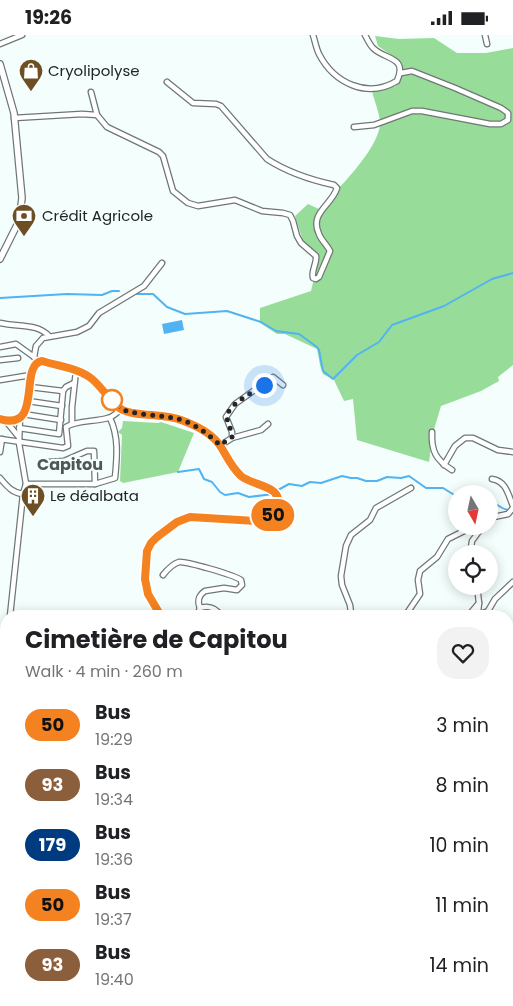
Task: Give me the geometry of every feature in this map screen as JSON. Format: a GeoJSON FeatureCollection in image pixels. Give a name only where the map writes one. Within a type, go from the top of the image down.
{"type":"FeatureCollection","features":[{"type":"Feature","properties":{"kind":"street"},"geometry":{"type":"LineString","coordinates":[[0,45],[22,35]]}},
{"type":"Feature","properties":{"kind":"street"},"geometry":{"type":"LineString","coordinates":[[313,35],[319,54],[339,79],[359,88],[385,86],[397,81],[401,73],[399,65],[393,58],[381,54],[373,48],[364,35]]}},
{"type":"Feature","properties":{"kind":"street"},"geometry":{"type":"LineString","coordinates":[[485,35],[487,44]]}},
{"type":"Feature","properties":{"kind":"street"},"geometry":{"type":"LineString","coordinates":[[0,64],[12,104],[22,198],[19,221],[0,259]]}},
{"type":"Feature","properties":{"kind":"street"},"geometry":{"type":"LineString","coordinates":[[354,127],[374,125],[412,111],[422,111],[490,124],[501,125],[508,120],[508,113],[501,108],[412,71],[401,73]]}},
{"type":"Feature","properties":{"kind":"street"},"geometry":{"type":"LineString","coordinates":[[91,92],[97,115],[107,127],[160,152],[163,156],[173,191],[188,203],[198,207],[235,200],[262,211],[290,215],[297,237],[316,256],[312,275],[316,279],[330,251],[318,234],[316,227],[317,217],[336,193],[337,188],[334,185],[307,177],[267,159],[221,107],[216,104],[193,103],[166,82]]}},
{"type":"Feature","properties":{"kind":"street"},"geometry":{"type":"LineString","coordinates":[[14,118],[82,114],[97,115]]}},
{"type":"Feature","properties":{"kind":"street"},"geometry":{"type":"LineString","coordinates":[[34,357],[36,346],[43,338],[77,332],[89,326],[98,313],[144,286],[162,263]]}},
{"type":"Feature","properties":{"kind":"street"},"geometry":{"type":"LineString","coordinates":[[0,323],[15,326],[31,326],[44,331],[49,336]]}},
{"type":"Feature","properties":{"kind":"street"},"geometry":{"type":"LineString","coordinates":[[0,347],[16,344],[38,361],[84,373],[121,409],[133,413],[154,414],[179,419],[204,431],[220,445],[240,475],[254,484],[273,490],[278,497],[277,507],[268,520],[190,517],[177,522],[157,537],[147,551],[145,579],[148,594],[157,610]]}},
{"type":"Feature","properties":{"kind":"street"},"geometry":{"type":"LineString","coordinates":[[0,360],[18,357]]}},
{"type":"Feature","properties":{"kind":"street"},"geometry":{"type":"LineString","coordinates":[[11,610],[23,494],[26,484],[19,429],[21,416],[28,401],[32,367],[38,361]]}},
{"type":"Feature","properties":{"kind":"street"},"geometry":{"type":"LineString","coordinates":[[72,423],[76,371]]}},
{"type":"Feature","properties":{"kind":"street"},"geometry":{"type":"LineString","coordinates":[[0,380],[31,375]]}},
{"type":"Feature","properties":{"kind":"street"},"geometry":{"type":"LineString","coordinates":[[232,437],[226,417],[235,404],[273,377],[283,385]]}},
{"type":"Feature","properties":{"kind":"street"},"geometry":{"type":"LineString","coordinates":[[19,429],[59,434],[64,391],[66,387],[74,383]]}},
{"type":"Feature","properties":{"kind":"street"},"geometry":{"type":"LineString","coordinates":[[30,387],[64,391]]}},
{"type":"Feature","properties":{"kind":"street"},"geometry":{"type":"LineString","coordinates":[[28,401],[62,406]]}},
{"type":"Feature","properties":{"kind":"street"},"geometry":{"type":"LineString","coordinates":[[0,452],[1,439],[19,440],[63,448],[68,446],[66,427],[72,423],[110,418],[121,409]]}},
{"type":"Feature","properties":{"kind":"street"},"geometry":{"type":"LineString","coordinates":[[2,420],[13,421],[21,416],[60,420]]}},
{"type":"Feature","properties":{"kind":"street"},"geometry":{"type":"LineString","coordinates":[[26,484],[95,484],[114,478],[117,439],[110,418]]}},
{"type":"Feature","properties":{"kind":"street"},"geometry":{"type":"LineString","coordinates":[[2,420],[19,440]]}},
{"type":"Feature","properties":{"kind":"street"},"geometry":{"type":"LineString","coordinates":[[220,445],[232,437],[261,430],[268,424]]}},
{"type":"Feature","properties":{"kind":"street"},"geometry":{"type":"LineString","coordinates":[[432,432],[435,456],[452,470]]}},
{"type":"Feature","properties":{"kind":"street"},"geometry":{"type":"LineString","coordinates":[[444,465],[455,446],[464,438],[473,438],[498,450],[513,452]]}},
{"type":"Feature","properties":{"kind":"street"},"geometry":{"type":"LineString","coordinates":[[49,462],[64,461],[87,451],[94,451],[95,484]]}},
{"type":"Feature","properties":{"kind":"street"},"geometry":{"type":"LineString","coordinates":[[0,478],[15,493],[23,494]]}},
{"type":"Feature","properties":{"kind":"street"},"geometry":{"type":"LineString","coordinates":[[492,479],[504,485],[513,507],[508,513],[498,516]]}},
{"type":"Feature","properties":{"kind":"street"},"geometry":{"type":"LineString","coordinates":[[351,610],[341,576],[346,546],[351,535],[370,519],[376,508],[411,488]]}},
{"type":"Feature","properties":{"kind":"street"},"geometry":{"type":"LineString","coordinates":[[409,610],[420,594],[418,580],[420,571],[437,557],[448,539],[456,535]]}},
{"type":"Feature","properties":{"kind":"street"},"geometry":{"type":"LineString","coordinates":[[162,575],[175,564],[184,562],[241,580],[242,585],[237,590],[224,588],[205,591],[199,599],[200,608],[207,606],[216,610]]}},
{"type":"Feature","properties":{"kind":"street"},"geometry":{"type":"LineString","coordinates":[[489,610],[495,599],[513,582]]}},
{"type":"Feature","properties":{"kind":"street"},"geometry":{"type":"LineString","coordinates":[[478,595],[478,610]]}},
{"type":"Feature","properties":{"kind":"street"},"geometry":{"type":"LineString","coordinates":[[473,610],[479,603]]}},
{"type":"Feature","properties":{"kind":"green space"},"geometry":{"type":"Polygon","coordinates":[[[375,36],[399,39],[434,38],[457,53],[486,53],[513,48],[513,365],[498,377],[499,381],[481,391],[441,406],[433,433],[429,462],[357,440],[353,399],[344,401],[334,380],[323,374],[317,349],[285,334],[277,334],[260,323],[260,308],[311,291],[319,257],[303,241],[295,216],[308,204],[319,209],[355,170],[372,146],[377,135],[380,122],[372,91],[396,86],[401,73],[394,57],[378,46],[375,36]]]}},
{"type":"Feature","properties":{"kind":"green space"},"geometry":{"type":"Polygon","coordinates":[[[123,421],[161,422],[194,433],[178,472],[123,483],[120,481],[122,435],[118,432],[122,428],[123,421]]]}},
{"type":"Feature","properties":{"kind":"water"},"geometry":{"type":"Polygon","coordinates":[[[182,320],[184,330],[164,334],[162,324],[182,320]]]}},
{"type":"Feature","properties":{"kind":"waterway"},"geometry":{"type":"LineString","coordinates":[[137,294],[153,294],[167,307],[185,314],[227,311],[261,322],[276,331],[299,334],[317,347],[323,371],[333,379],[357,355],[379,342],[392,325],[444,306],[492,279],[513,273]]}},
{"type":"Feature","properties":{"kind":"waterway"},"geometry":{"type":"LineString","coordinates":[[0,298],[67,294],[102,295],[112,291],[119,291]]}},
{"type":"Feature","properties":{"kind":"waterway"},"geometry":{"type":"LineString","coordinates":[[178,472],[199,469],[204,479],[212,482],[225,495],[238,493],[249,497],[273,494]]}},
{"type":"Feature","properties":{"kind":"waterway"},"geometry":{"type":"LineString","coordinates":[[278,490],[289,484],[302,486],[310,482],[321,483],[342,476],[366,481],[377,481],[387,477],[401,478],[409,476],[426,488],[443,488],[448,491]]}},
{"type":"Feature","properties":{"kind":"waterway"},"geometry":{"type":"LineString","coordinates":[[498,505],[509,510]]}},
{"type":"Feature","properties":{"kind":"bus line","name":"50"},"geometry":{"type":"LineString","coordinates":[[0,419],[13,421],[23,414],[27,407],[32,367],[38,361],[42,361],[84,373],[108,394],[121,409],[133,413],[154,414],[179,419],[204,431],[220,445],[240,475],[254,484],[273,490],[278,497],[278,502],[272,516],[268,520],[190,517],[177,522],[151,543],[147,551],[145,579],[148,594],[157,610]]}},
{"type":"Feature","properties":{"kind":"place","name":"Cryolipolyse"},"geometry":{"type":"Point","coordinates":[31,92]}},
{"type":"Feature","properties":{"kind":"place","name":"Crédit Agricole"},"geometry":{"type":"Point","coordinates":[24,237]}},
{"type":"Feature","properties":{"kind":"place","name":"Le déalbata"},"geometry":{"type":"Point","coordinates":[33,517]}},
{"type":"Feature","properties":{"kind":"district","name":"Capitou"},"geometry":{"type":"Point","coordinates":[70,464]}},
{"type":"Feature","properties":{"kind":"route"},"geometry":{"type":"LineString","coordinates":[[112,400],[121,409],[133,413],[154,414],[179,419],[204,431],[220,445],[232,437],[226,417],[228,413],[235,404],[264,385]]}}]}
